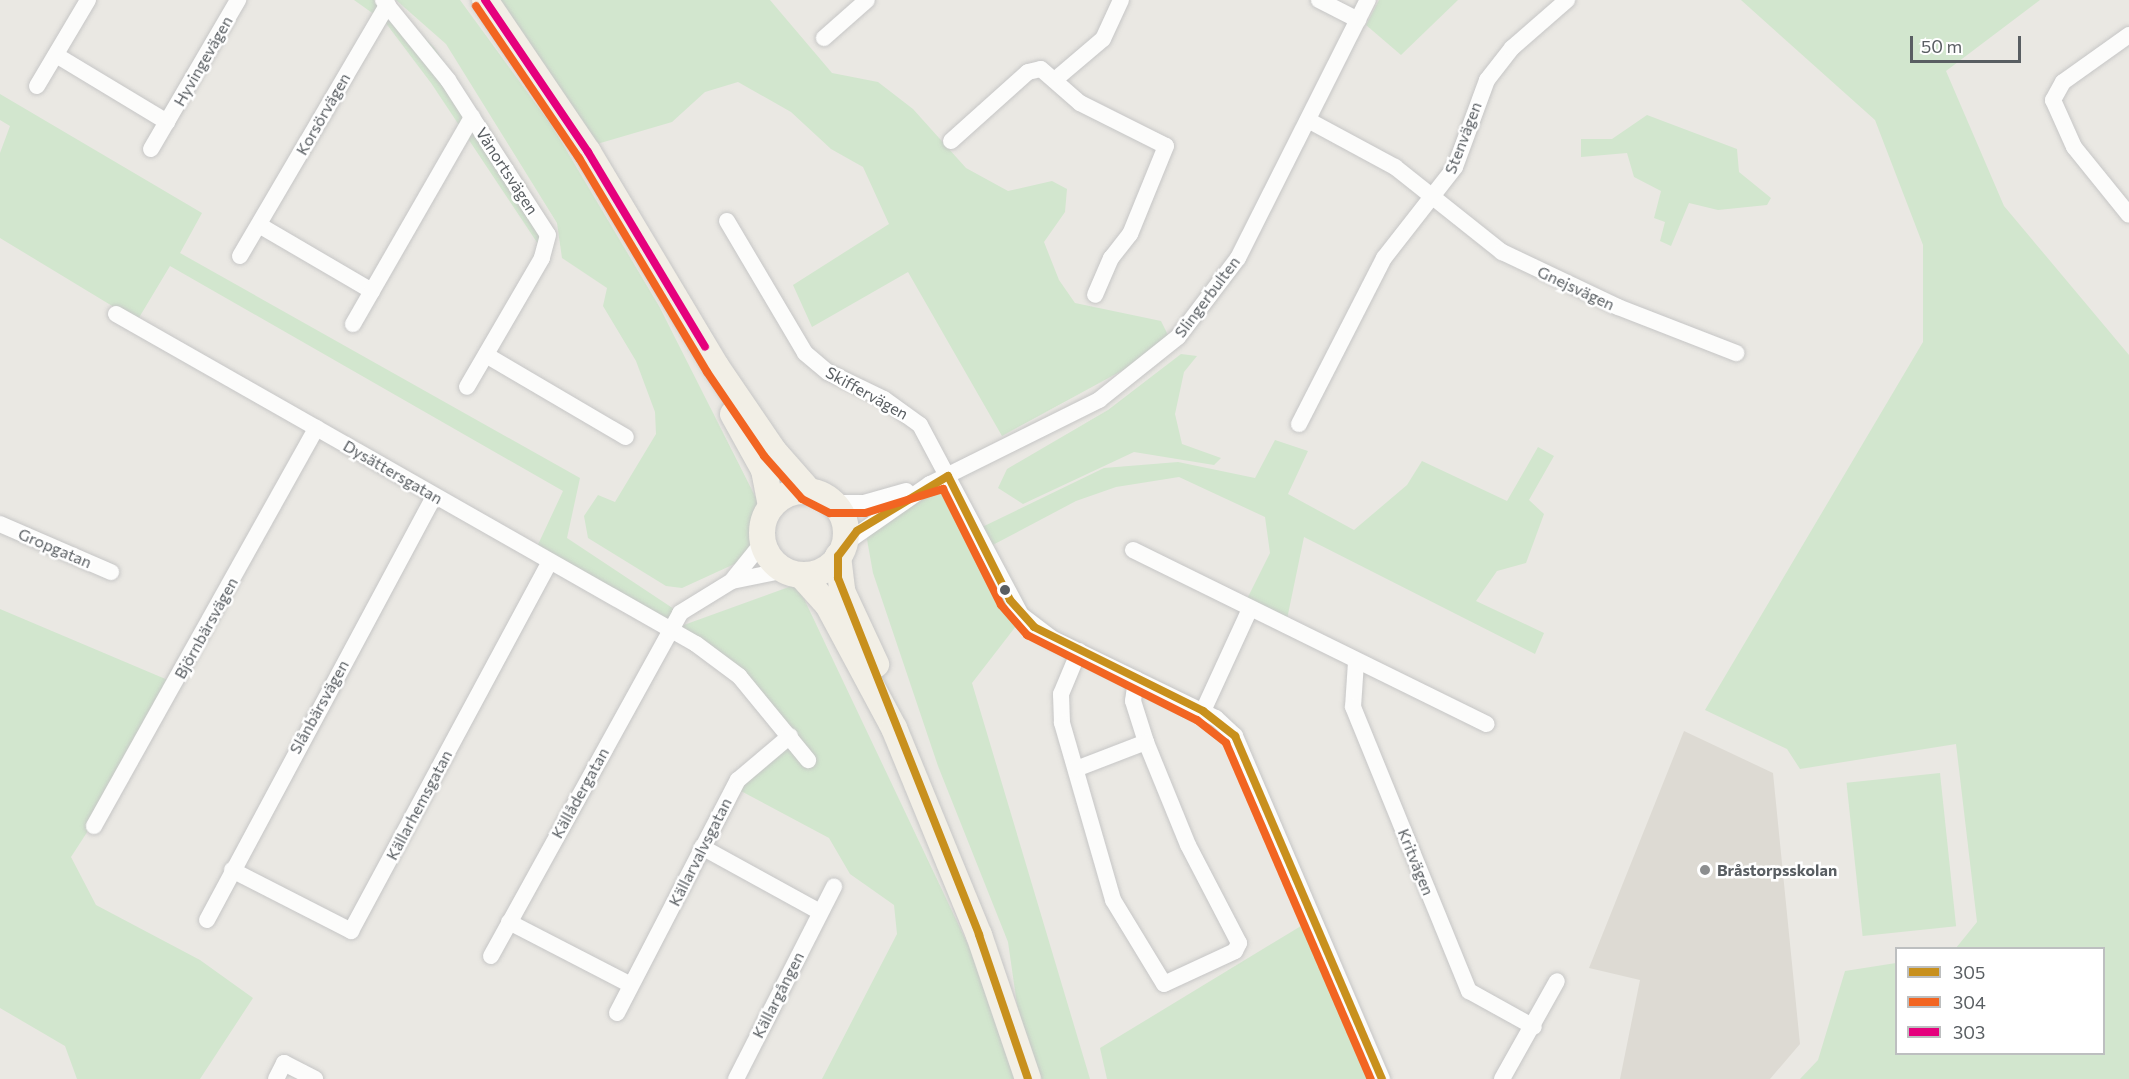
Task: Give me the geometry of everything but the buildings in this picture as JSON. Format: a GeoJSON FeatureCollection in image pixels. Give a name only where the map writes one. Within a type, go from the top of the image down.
{"type":"FeatureCollection","features":[{"type":"Feature","properties":{"kind":"main road"},"geometry":{"type":"LineString","coordinates":[[485,0],[588,152],[716,366],[773,450],[809,491],[832,503],[845,526],[841,550],[842,591],[883,682],[894,728]]}},
{"type":"Feature","properties":{"kind":"main road"},"geometry":{"type":"LineString","coordinates":[[716,366],[738,425],[764,470],[771,506]]}},
{"type":"Feature","properties":{"kind":"main road"},"geometry":{"type":"LineString","coordinates":[[809,491],[788,494],[771,506],[763,523],[763,542],[828,605],[894,728],[971,914],[1028,1079]]}},
{"type":"Feature","properties":{"kind":"main road"},"geometry":{"type":"LineString","coordinates":[[793,573],[818,572],[841,550]]}},
{"type":"Feature","properties":{"kind":"street"},"geometry":{"type":"LineString","coordinates":[[37,86],[88,0]]}},
{"type":"Feature","properties":{"kind":"street","name":"Hyvingevägen"},"geometry":{"type":"LineString","coordinates":[[151,149],[238,0]]}},
{"type":"Feature","properties":{"kind":"street"},"geometry":{"type":"LineString","coordinates":[[824,38],[867,0]]}},
{"type":"Feature","properties":{"kind":"street"},"geometry":{"type":"LineString","coordinates":[[1318,0],[1358,20]]}},
{"type":"Feature","properties":{"kind":"street","name":"Slingerbulten"},"geometry":{"type":"LineString","coordinates":[[832,503],[864,503],[930,484],[948,476],[1099,400],[1162,352],[1238,258],[1368,0]]}},
{"type":"Feature","properties":{"kind":"street","name":"Stenvägen"},"geometry":{"type":"LineString","coordinates":[[1432,197],[1455,167],[1487,80],[1512,48],[1567,0]]}},
{"type":"Feature","properties":{"kind":"street","name":"Vänortsvägen"},"geometry":{"type":"LineString","coordinates":[[385,2],[472,117],[548,236],[542,258],[467,387]]}},
{"type":"Feature","properties":{"kind":"street","name":"Korsörvägen"},"geometry":{"type":"LineString","coordinates":[[240,256],[385,2]]}},
{"type":"Feature","properties":{"kind":"street"},"geometry":{"type":"LineString","coordinates":[[1057,78],[1103,39],[1120,3]]}},
{"type":"Feature","properties":{"kind":"street"},"geometry":{"type":"LineString","coordinates":[[2129,35],[2062,82],[2053,100],[2074,147],[2129,215]]}},
{"type":"Feature","properties":{"kind":"street","name":"Hyvingevägen"},"geometry":{"type":"LineString","coordinates":[[56,55],[167,122]]}},
{"type":"Feature","properties":{"kind":"street"},"geometry":{"type":"LineString","coordinates":[[951,141],[1028,72],[1041,69],[1057,78],[1080,103],[1166,146],[1130,234],[1111,258],[1095,295]]}},
{"type":"Feature","properties":{"kind":"street"},"geometry":{"type":"LineString","coordinates":[[353,324],[472,117]]}},
{"type":"Feature","properties":{"kind":"street","name":"Gnejsvägen"},"geometry":{"type":"LineString","coordinates":[[1308,120],[1376,154],[1502,252],[1618,308],[1736,352]]}},
{"type":"Feature","properties":{"kind":"street"},"geometry":{"type":"LineString","coordinates":[[1299,424],[1384,258],[1432,197]]}},
{"type":"Feature","properties":{"kind":"street","name":"Skiffervägen"},"geometry":{"type":"LineString","coordinates":[[727,220],[805,353],[828,372],[910,416],[948,476],[1021,615],[1079,651],[1203,711],[1229,728],[1247,754],[1382,1079]]}},
{"type":"Feature","properties":{"kind":"street"},"geometry":{"type":"LineString","coordinates":[[259,225],[372,291]]}},
{"type":"Feature","properties":{"kind":"street","name":"Dysättersgatan"},"geometry":{"type":"LineString","coordinates":[[117,314],[670,629],[739,676],[808,760]]}},
{"type":"Feature","properties":{"kind":"street"},"geometry":{"type":"LineString","coordinates":[[486,354],[626,437]]}},
{"type":"Feature","properties":{"kind":"street","name":"Björnbärsvägen"},"geometry":{"type":"LineString","coordinates":[[94,826],[316,428]]}},
{"type":"Feature","properties":{"kind":"street","name":"Slingerbulten"},"geometry":{"type":"LineString","coordinates":[[841,550],[930,484]]}},
{"type":"Feature","properties":{"kind":"street","name":"Slånbärsvägen"},"geometry":{"type":"LineString","coordinates":[[207,920],[434,496]]}},
{"type":"Feature","properties":{"kind":"street","name":"Gropgatan"},"geometry":{"type":"LineString","coordinates":[[0,524],[111,572]]}},
{"type":"Feature","properties":{"kind":"street"},"geometry":{"type":"LineString","coordinates":[[670,629],[684,609],[732,581],[763,542]]}},
{"type":"Feature","properties":{"kind":"street"},"geometry":{"type":"LineString","coordinates":[[1133,550],[1356,662],[1486,724]]}},
{"type":"Feature","properties":{"kind":"street","name":"Källarhemsgatan"},"geometry":{"type":"LineString","coordinates":[[232,870],[351,931],[550,562]]}},
{"type":"Feature","properties":{"kind":"street"},"geometry":{"type":"LineString","coordinates":[[732,581],[793,573]]}},
{"type":"Feature","properties":{"kind":"street"},"geometry":{"type":"LineString","coordinates":[[1203,711],[1250,609]]}},
{"type":"Feature","properties":{"kind":"street","name":"Källådergatan"},"geometry":{"type":"LineString","coordinates":[[491,956],[670,629]]}},
{"type":"Feature","properties":{"kind":"street"},"geometry":{"type":"LineString","coordinates":[[1079,651],[1060,708],[1113,900],[1164,984],[1235,951],[1239,943],[1188,845],[1146,741],[1133,701],[1136,678]]}},
{"type":"Feature","properties":{"kind":"street","name":"Kritvägen"},"geometry":{"type":"LineString","coordinates":[[1356,662],[1353,707],[1469,991],[1534,1027]]}},
{"type":"Feature","properties":{"kind":"street","name":"Källarvalvsgatan"},"geometry":{"type":"LineString","coordinates":[[617,1012],[738,780],[790,736]]}},
{"type":"Feature","properties":{"kind":"street"},"geometry":{"type":"LineString","coordinates":[[1076,769],[1146,741]]}},
{"type":"Feature","properties":{"kind":"street"},"geometry":{"type":"LineString","coordinates":[[702,847],[820,912]]}},
{"type":"Feature","properties":{"kind":"street","name":"Källargången"},"geometry":{"type":"LineString","coordinates":[[736,1079],[834,887]]}},
{"type":"Feature","properties":{"kind":"street"},"geometry":{"type":"LineString","coordinates":[[509,922],[631,985]]}},
{"type":"Feature","properties":{"kind":"street"},"geometry":{"type":"LineString","coordinates":[[1502,1079],[1534,1027],[1557,981]]}},
{"type":"Feature","properties":{"kind":"street"},"geometry":{"type":"LineString","coordinates":[[276,1079],[284,1063],[315,1079]]}},
{"type":"Feature","properties":{"kind":"shaded area","name":"Bråstorpsskolan"},"geometry":{"type":"Polygon","coordinates":[[[1684,731],[1773,773],[1800,1044],[1770,1079],[1620,1079],[1640,980],[1589,968],[1684,731]]]}},
{"type":"Feature","properties":{"kind":"green space"},"geometry":{"type":"Polygon","coordinates":[[[354,0],[385,0],[434,47],[555,233],[548,259],[431,83],[385,22],[354,0]]]}},
{"type":"Feature","properties":{"kind":"green space"},"geometry":{"type":"Polygon","coordinates":[[[396,0],[460,0],[552,126],[659,306],[760,506],[762,535],[741,561],[682,588],[666,586],[588,538],[584,516],[598,495],[615,502],[656,434],[655,412],[636,361],[603,306],[607,288],[562,258],[557,223],[446,44],[396,0]]]}},
{"type":"Feature","properties":{"kind":"green space"},"geometry":{"type":"Polygon","coordinates":[[[496,0],[770,0],[832,73],[878,82],[913,109],[966,168],[1008,191],[1052,181],[1067,189],[1065,212],[1044,242],[1059,280],[1075,303],[1161,321],[1169,337],[1125,369],[1002,436],[908,272],[812,327],[793,285],[889,224],[863,167],[831,149],[791,112],[738,82],[705,92],[672,122],[597,144],[496,0]]]}},
{"type":"Feature","properties":{"kind":"green space"},"geometry":{"type":"Polygon","coordinates":[[[1379,0],[1458,0],[1401,55],[1366,25],[1379,0]]]}},
{"type":"Feature","properties":{"kind":"green space"},"geometry":{"type":"Polygon","coordinates":[[[1741,0],[2040,0],[1946,71],[2004,206],[2129,355],[2129,1079],[1800,1079],[1818,1060],[1845,971],[1895,963],[1895,1055],[2105,1055],[2105,947],[1957,947],[1977,922],[1956,744],[1800,769],[1787,749],[1705,710],[1923,342],[1923,245],[1875,120],[1741,0]]]}},
{"type":"Feature","properties":{"kind":"green space"},"geometry":{"type":"Polygon","coordinates":[[[0,94],[202,213],[180,253],[580,478],[567,538],[680,613],[670,630],[797,584],[1026,1067],[1008,942],[938,766],[873,573],[866,534],[948,476],[978,529],[1104,468],[1178,462],[1255,478],[1275,440],[1308,451],[1288,494],[1354,530],[1407,485],[1422,461],[1507,501],[1538,447],[1554,456],[1529,500],[1544,514],[1526,563],[1497,571],[1476,601],[1544,633],[1535,654],[1304,537],[1286,624],[1244,605],[1270,553],[1265,517],[1179,477],[1116,487],[1076,501],[987,548],[1023,617],[972,683],[1090,1079],[822,1079],[897,934],[894,905],[850,874],[829,838],[739,790],[790,740],[753,687],[535,551],[563,491],[170,266],[137,321],[0,238],[0,153],[10,126],[0,120],[0,94]]]}},
{"type":"Feature","properties":{"kind":"green space"},"geometry":{"type":"Polygon","coordinates":[[[1647,115],[1737,149],[1739,172],[1771,198],[1767,205],[1718,210],[1689,203],[1671,246],[1660,241],[1665,222],[1654,218],[1661,191],[1634,177],[1627,153],[1581,157],[1581,139],[1612,139],[1647,115]]]}},
{"type":"Feature","properties":{"kind":"green space"},"geometry":{"type":"Polygon","coordinates":[[[1181,354],[1197,356],[1184,372],[1175,414],[1182,444],[1221,458],[1214,465],[1134,452],[1023,504],[998,488],[1007,469],[1108,410],[1181,354]]]}},
{"type":"Feature","properties":{"kind":"green space"},"geometry":{"type":"Polygon","coordinates":[[[0,609],[182,686],[71,857],[96,905],[200,960],[253,998],[200,1079],[77,1079],[65,1046],[0,1008],[0,609]]]}},
{"type":"Feature","properties":{"kind":"green space"},"geometry":{"type":"Polygon","coordinates":[[[1940,773],[1956,926],[1863,936],[1847,783],[1940,773]]]}},
{"type":"Feature","properties":{"kind":"green space"},"geometry":{"type":"Polygon","coordinates":[[[1301,926],[1368,1079],[1107,1079],[1100,1048],[1301,926]]]}},
{"type":"Feature","properties":{"kind":"transit line","name":"303"},"geometry":{"type":"LineString","coordinates":[[485,0],[588,152],[705,347]]}},
{"type":"Feature","properties":{"kind":"transit line","name":"304"},"geometry":{"type":"LineString","coordinates":[[476,6],[579,158],[707,372],[764,456],[802,499],[830,513],[865,513],[943,489],[1001,605],[1027,635],[1197,720],[1226,743],[1371,1079]]}},
{"type":"Feature","properties":{"kind":"transit line","name":"305"},"geometry":{"type":"LineString","coordinates":[[948,476],[1010,600],[1034,627],[1203,711],[1235,736],[1382,1079]]}},
{"type":"Feature","properties":{"kind":"transit line","name":"305"},"geometry":{"type":"LineString","coordinates":[[948,476],[857,531],[838,556],[838,578],[979,935],[1028,1079]]}},
{"type":"Feature","properties":{"kind":"place","name":"Bråstorpsskolan"},"geometry":{"type":"Point","coordinates":[1705,870]}}]}
